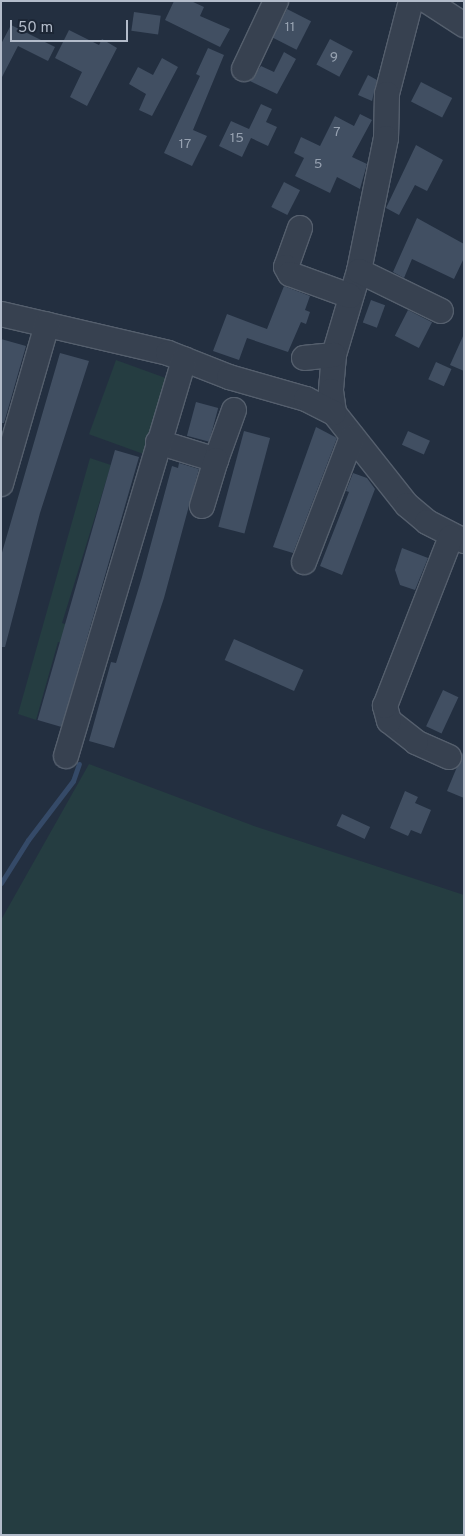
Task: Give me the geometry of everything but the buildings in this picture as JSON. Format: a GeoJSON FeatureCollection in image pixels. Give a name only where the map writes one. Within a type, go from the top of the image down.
{"type":"FeatureCollection","features":[{"type":"Feature","properties":{"kind":"street"},"geometry":{"type":"LineString","coordinates":[[244,69],[276,1]]}},
{"type":"Feature","properties":{"kind":"street"},"geometry":{"type":"LineString","coordinates":[[334,413],[334,355],[359,271],[386,138],[387,94],[412,1]]}},
{"type":"Feature","properties":{"kind":"street"},"geometry":{"type":"LineString","coordinates":[[427,1],[464,26]]}},
{"type":"Feature","properties":{"kind":"street"},"geometry":{"type":"LineString","coordinates":[[300,228],[286,267],[290,274],[350,296]]}},
{"type":"Feature","properties":{"kind":"street"},"geometry":{"type":"LineString","coordinates":[[359,271],[441,311]]}},
{"type":"Feature","properties":{"kind":"street"},"geometry":{"type":"LineString","coordinates":[[1,314],[184,359],[229,377],[306,399],[334,413],[407,505],[458,539],[385,706],[390,721],[416,742],[449,757]]}},
{"type":"Feature","properties":{"kind":"street"},"geometry":{"type":"LineString","coordinates":[[1,484],[47,325]]}},
{"type":"Feature","properties":{"kind":"street"},"geometry":{"type":"LineString","coordinates":[[304,358],[334,355]]}},
{"type":"Feature","properties":{"kind":"street"},"geometry":{"type":"LineString","coordinates":[[66,756],[184,359]]}},
{"type":"Feature","properties":{"kind":"street"},"geometry":{"type":"LineString","coordinates":[[202,506],[234,410]]}},
{"type":"Feature","properties":{"kind":"street"},"geometry":{"type":"LineString","coordinates":[[304,562],[352,437]]}},
{"type":"Feature","properties":{"kind":"street"},"geometry":{"type":"LineString","coordinates":[[158,442],[216,460]]}},
{"type":"Feature","properties":{"kind":"green space"},"geometry":{"type":"Polygon","coordinates":[[[116,360],[171,380],[143,454],[89,434],[116,360]]]}},
{"type":"Feature","properties":{"kind":"green space"},"geometry":{"type":"Polygon","coordinates":[[[90,458],[111,465],[62,623],[76,628],[70,646],[58,642],[36,720],[18,714],[90,458]]]}},
{"type":"Feature","properties":{"kind":"green space"},"geometry":{"type":"Polygon","coordinates":[[[89,764],[254,826],[464,895],[464,1535],[1,1535],[1,920],[89,764]]]}},
{"type":"Feature","properties":{"kind":"waterway"},"geometry":{"type":"LineString","coordinates":[[1,883],[28,840],[73,781],[79,764]]}}]}
